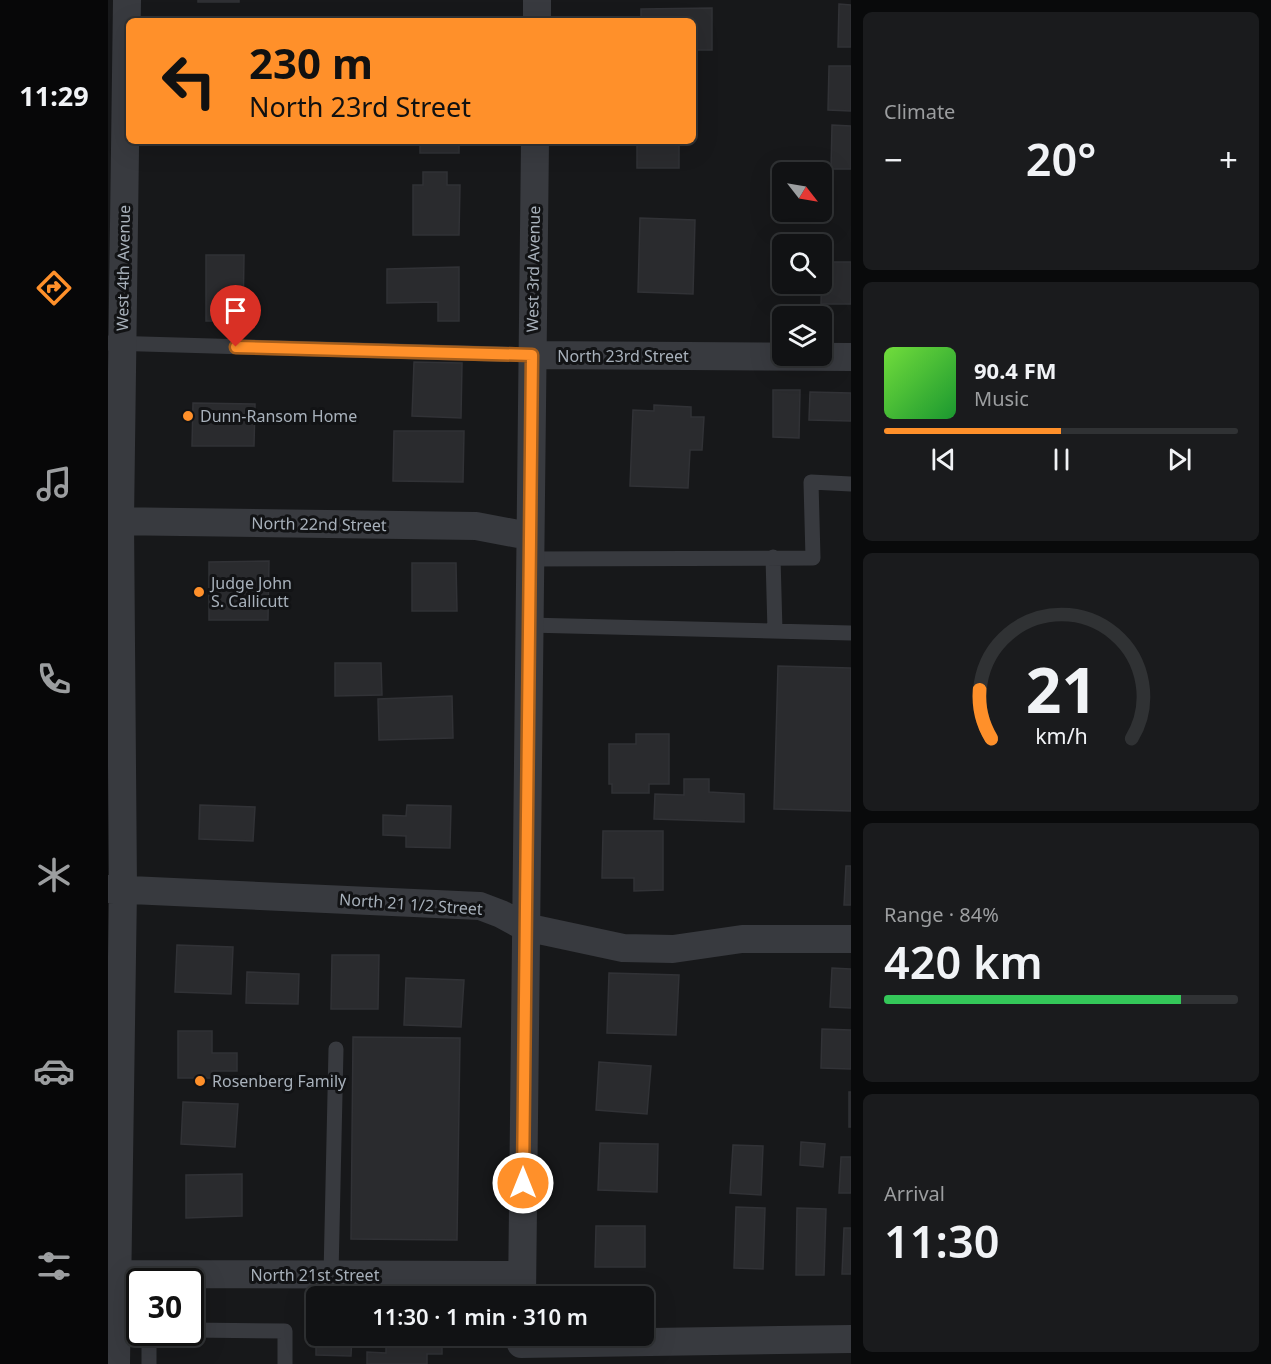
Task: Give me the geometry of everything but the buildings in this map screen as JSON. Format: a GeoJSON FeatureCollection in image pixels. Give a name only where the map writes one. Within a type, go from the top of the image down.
{"type":"FeatureCollection","features":[{"type":"Feature","properties":{"kind":"street","name":"West 4th Avenue"},"geometry":{"type":"LineString","coordinates":[[126,1322],[113,1274],[115,344],[121,48],[127,0]]}},
{"type":"Feature","properties":{"kind":"street"},"geometry":{"type":"LineString","coordinates":[[537,0],[537,18]]}},
{"type":"Feature","properties":{"kind":"street","name":"West 3rd Avenue"},"geometry":{"type":"LineString","coordinates":[[522,1286],[535,144]]}},
{"type":"Feature","properties":{"kind":"street","name":"North 23rd Street"},"geometry":{"type":"LineString","coordinates":[[532,355],[851,357]]}},
{"type":"Feature","properties":{"kind":"street","name":"North 22nd Street"},"geometry":{"type":"LineString","coordinates":[[114,521],[476,526],[529,547]]}},
{"type":"Feature","properties":{"kind":"street","name":"North 21 1/2 Street"},"geometry":{"type":"LineString","coordinates":[[115,889],[480,906],[525,927],[623,948],[673,949],[742,939],[851,939]]}},
{"type":"Feature","properties":{"kind":"street","name":"North 21st Street"},"geometry":{"type":"LineString","coordinates":[[113,1274],[331,1275],[522,1286]]}},
{"type":"Feature","properties":{"kind":"street","name":"West 4th Avenue"},"geometry":{"type":"LineString","coordinates":[[116,1364],[126,1335]]}},
{"type":"Feature","properties":{"kind":"street"},"geometry":{"type":"LineString","coordinates":[[521,1348],[851,1339]]}},
{"type":"Feature","properties":{"kind":"lane","name":"North 23rd Street"},"geometry":{"type":"LineString","coordinates":[[115,344],[532,355]]}},
{"type":"Feature","properties":{"kind":"lane"},"geometry":{"type":"LineString","coordinates":[[529,547],[813,558],[811,482],[851,484]]}},
{"type":"Feature","properties":{"kind":"lane"},"geometry":{"type":"LineString","coordinates":[[773,557],[775,631]]}},
{"type":"Feature","properties":{"kind":"lane"},"geometry":{"type":"LineString","coordinates":[[528,625],[851,633]]}},
{"type":"Feature","properties":{"kind":"lane"},"geometry":{"type":"LineString","coordinates":[[331,1275],[336,1049]]}},
{"type":"Feature","properties":{"kind":"lane"},"geometry":{"type":"LineString","coordinates":[[204,1330],[285,1331],[285,1364]]}},
{"type":"Feature","properties":{"kind":"lane"},"geometry":{"type":"LineString","coordinates":[[149,1346],[149,1364]]}},
{"type":"Feature","properties":{"kind":"place","name":"Dunn-Ransom Home"},"geometry":{"type":"Point","coordinates":[188,416]}},
{"type":"Feature","properties":{"kind":"place","name":"Judge John S. Callicutt"},"geometry":{"type":"Point","coordinates":[199,592]}},
{"type":"Feature","properties":{"kind":"place","name":"Rosenberg Family"},"geometry":{"type":"Point","coordinates":[200,1081]}},
{"type":"Feature","properties":{"kind":"route"},"geometry":{"type":"LineString","coordinates":[[236,347],[532,355],[523,1183]]}}]}
